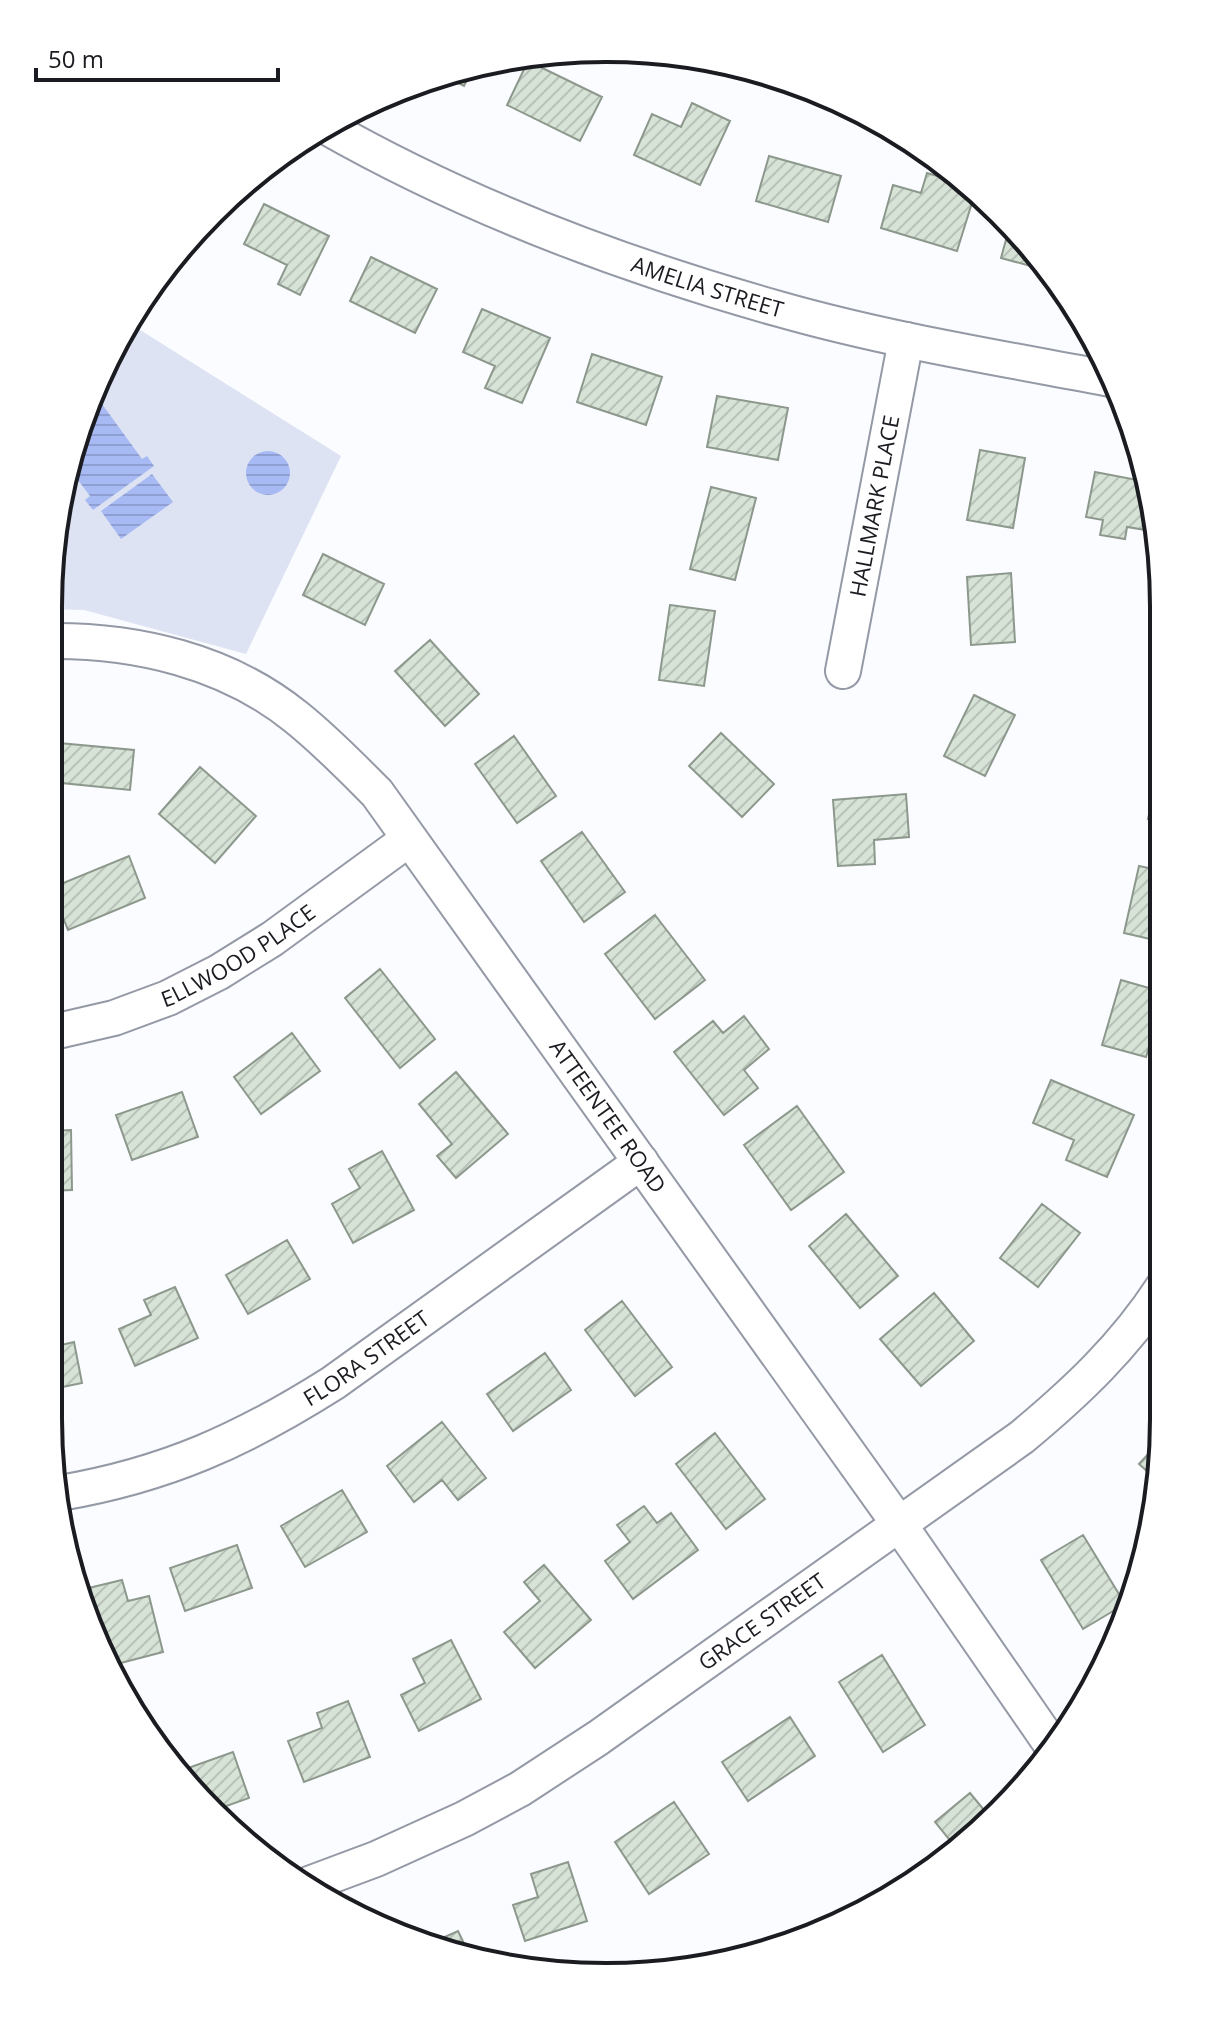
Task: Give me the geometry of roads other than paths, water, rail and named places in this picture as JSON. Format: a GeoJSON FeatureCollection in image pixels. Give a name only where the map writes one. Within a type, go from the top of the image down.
{"type":"FeatureCollection","features":[{"type":"Feature","properties":{"kind":"street","name":"AMELIA STREET"},"geometry":{"type":"LineString","coordinates":[[338,133],[410,171],[535,227],[659,273],[781,310],[906,340],[1099,377]]}},
{"type":"Feature","properties":{"kind":"street","name":"HALLMARK PLACE"},"geometry":{"type":"LineString","coordinates":[[843,671],[906,340]]}},
{"type":"Feature","properties":{"kind":"street","name":"ATTEENTEE ROAD"},"geometry":{"type":"LineString","coordinates":[[62,641],[118,644],[164,653],[242,682],[295,716],[377,793],[899,1524],[1047,1738]]}},
{"type":"Feature","properties":{"kind":"street","name":"ELLWOOD PLACE"},"geometry":{"type":"LineString","coordinates":[[62,1030],[114,1018],[168,998],[219,972],[272,939],[409,839]]}},
{"type":"Feature","properties":{"kind":"street","name":"FLORA STREET"},"geometry":{"type":"LineString","coordinates":[[67,1492],[150,1473],[194,1458],[285,1413],[333,1383],[641,1162]]}},
{"type":"Feature","properties":{"kind":"street","name":"GRACE STREET"},"geometry":{"type":"LineString","coordinates":[[319,1880],[376,1859],[464,1819],[520,1789],[611,1729],[1022,1437],[1072,1396],[1127,1337],[1150,1305]]}},
{"type":"Feature","properties":{"kind":"water"},"geometry":{"type":"Polygon","coordinates":[[[101,403],[142,459],[147,456],[154,466],[93,510],[85,500],[90,496],[77,479],[101,403]]]}},
{"type":"Feature","properties":{"kind":"water"},"geometry":{"type":"Polygon","coordinates":[[[268,451],[283,458],[290,473],[283,488],[268,495],[253,488],[246,473],[253,458],[268,451]]]}},
{"type":"Feature","properties":{"kind":"water"},"geometry":{"type":"Polygon","coordinates":[[[152,474],[173,502],[121,539],[101,511],[152,474]]]}}]}
